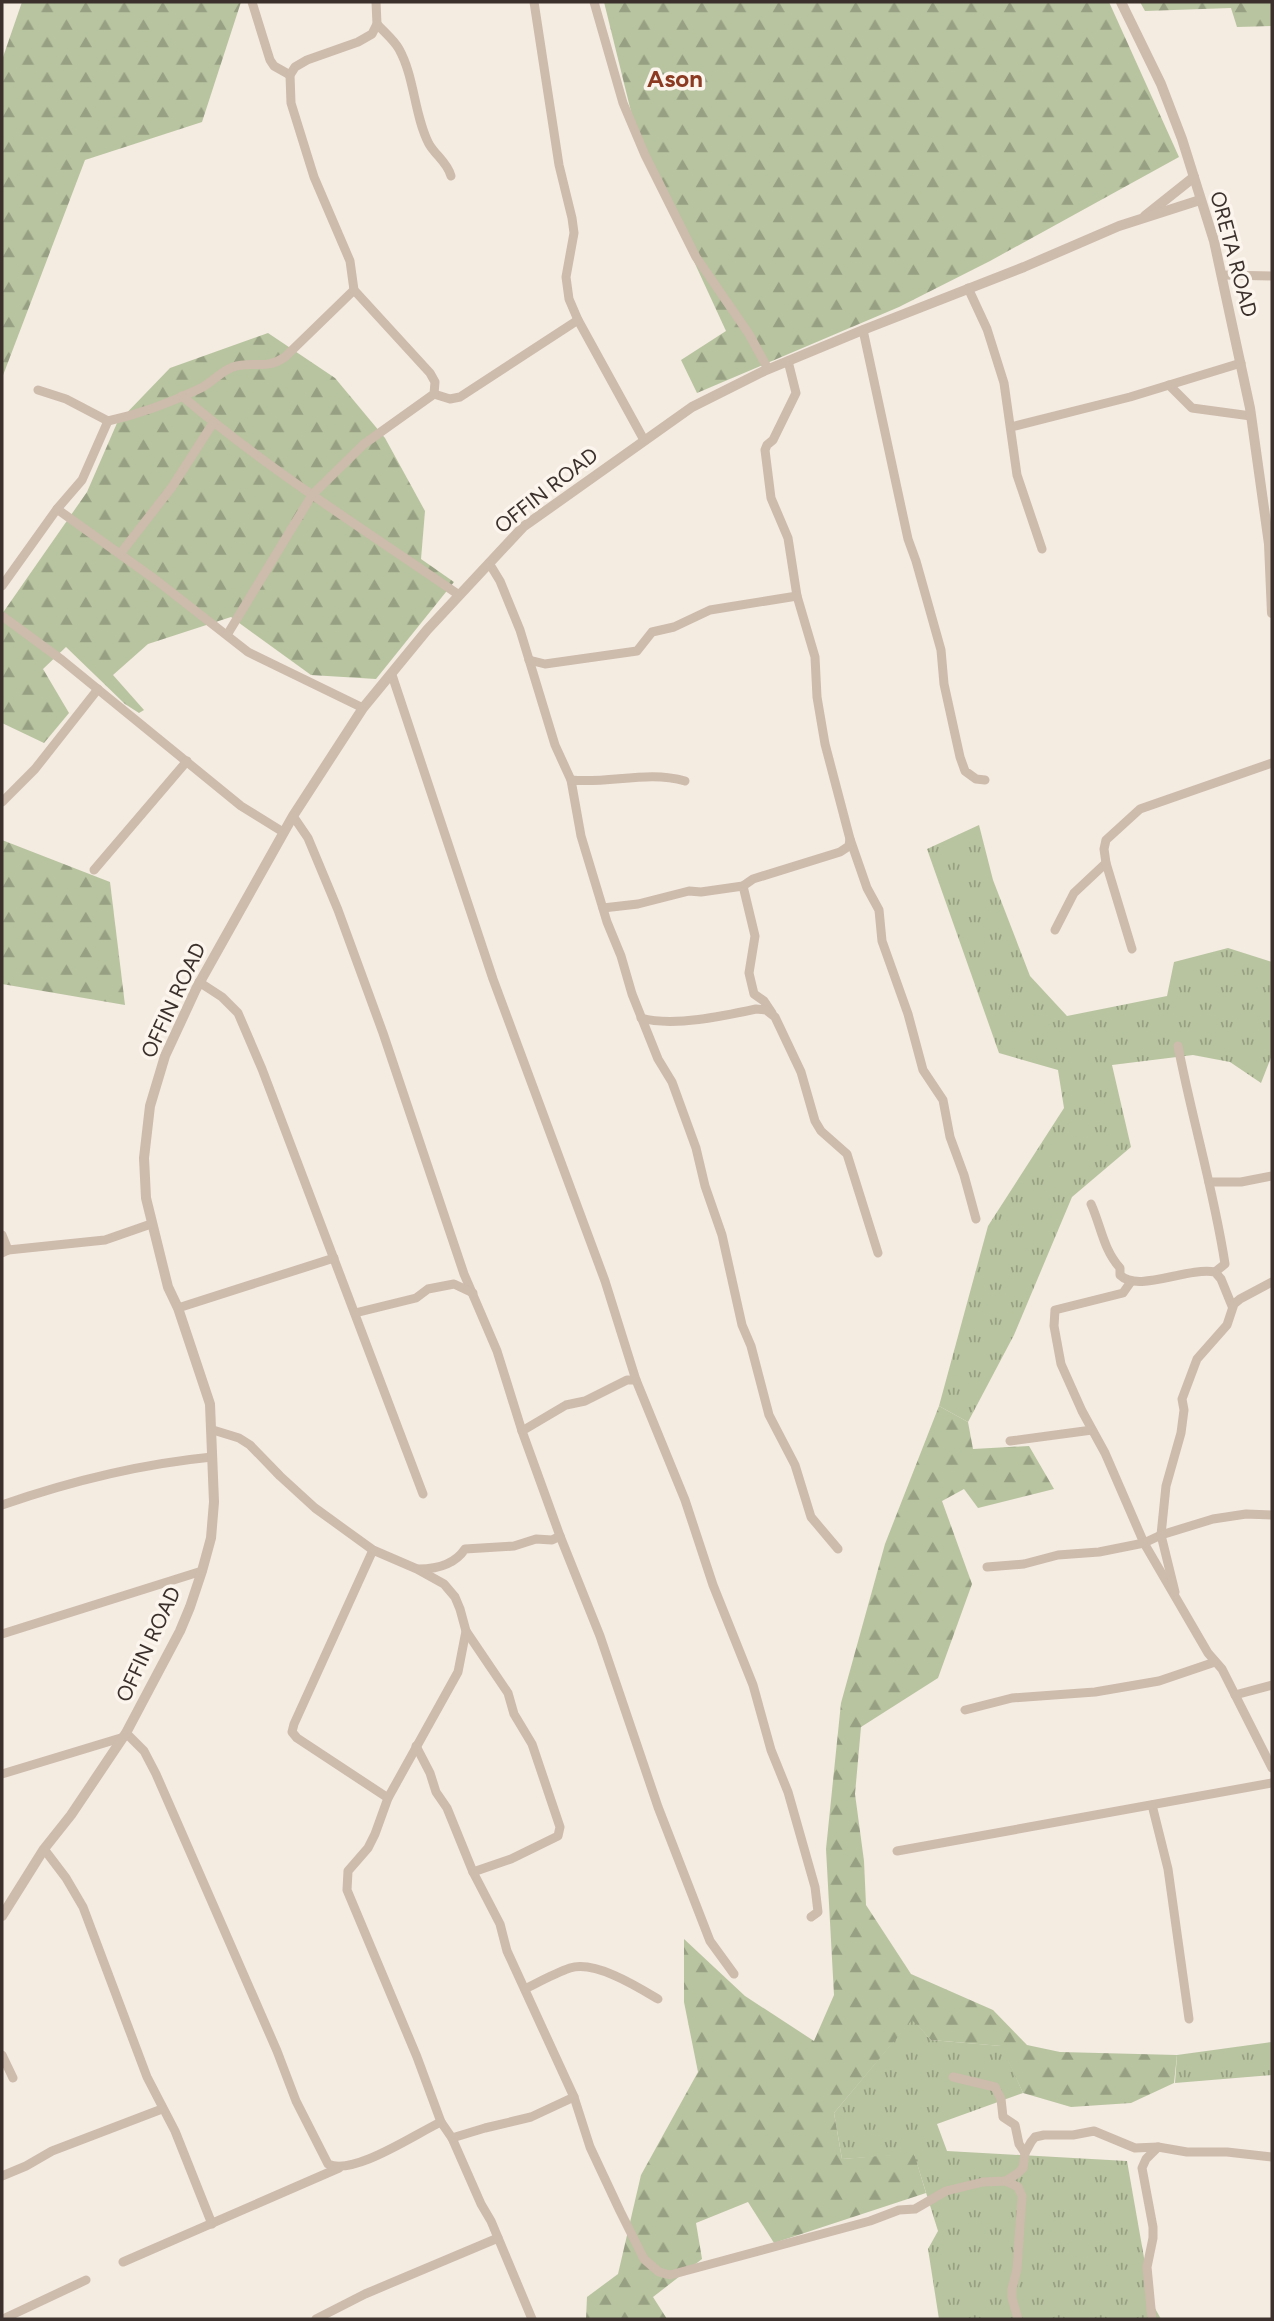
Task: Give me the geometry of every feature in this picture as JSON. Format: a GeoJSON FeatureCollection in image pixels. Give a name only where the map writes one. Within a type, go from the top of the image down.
{"type":"FeatureCollection","features":[{"type":"Feature","properties":{"kind":"street"},"geometry":{"type":"LineString","coordinates":[[252,2],[270,60],[274,66],[290,75]]}},
{"type":"Feature","properties":{"kind":"street"},"geometry":{"type":"LineString","coordinates":[[226,635],[312,495],[364,444],[434,394],[435,382],[430,373],[354,290],[349,261],[314,177],[291,103],[290,75],[295,67],[372,34],[377,24],[376,2]]}},
{"type":"Feature","properties":{"kind":"street"},"geometry":{"type":"LineString","coordinates":[[534,2],[559,165],[574,233],[566,277],[569,299],[644,440]]}},
{"type":"Feature","properties":{"kind":"street"},"geometry":{"type":"LineString","coordinates":[[594,2],[623,103],[645,155],[696,257],[749,334],[768,369]]}},
{"type":"Feature","properties":{"kind":"street","name":"ORETA ROAD"},"geometry":{"type":"LineString","coordinates":[[1121,2],[1161,84],[1194,177],[1222,275],[1251,416],[1269,544],[1272,613]]}},
{"type":"Feature","properties":{"kind":"street"},"geometry":{"type":"LineString","coordinates":[[377,24],[399,48],[412,85],[421,124],[430,146],[449,167],[451,176]]}},
{"type":"Feature","properties":{"kind":"street"},"geometry":{"type":"LineString","coordinates":[[1143,218],[1194,177]]}},
{"type":"Feature","properties":{"kind":"street"},"geometry":{"type":"LineString","coordinates":[[1143,218],[1200,200]]}},
{"type":"Feature","properties":{"kind":"street","name":"OFFIN ROAD"},"geometry":{"type":"LineString","coordinates":[[2,1916],[44,1849],[71,1815],[125,1735],[180,1631],[202,1571],[211,1538],[214,1502],[213,1430],[210,1404],[178,1308],[168,1287],[151,1224],[146,1198],[145,1158],[150,1106],[165,1056],[199,982],[283,832],[363,708],[427,630],[523,527],[692,407],[768,369],[1143,218]]}},
{"type":"Feature","properties":{"kind":"street"},"geometry":{"type":"LineString","coordinates":[[1222,275],[1272,276]]}},
{"type":"Feature","properties":{"kind":"street"},"geometry":{"type":"LineString","coordinates":[[968,288],[988,329],[1004,383],[1017,475],[1042,549]]}},
{"type":"Feature","properties":{"kind":"street"},"geometry":{"type":"LineString","coordinates":[[38,390],[66,399],[108,421],[148,410],[205,386],[229,368],[241,364],[274,365],[354,290]]}},
{"type":"Feature","properties":{"kind":"street"},"geometry":{"type":"LineString","coordinates":[[434,394],[450,400],[460,397],[578,320]]}},
{"type":"Feature","properties":{"kind":"street"},"geometry":{"type":"LineString","coordinates":[[863,330],[908,539],[941,650],[944,684],[960,757],[965,771],[976,779],[985,780]]}},
{"type":"Feature","properties":{"kind":"street"},"geometry":{"type":"LineString","coordinates":[[788,361],[796,393],[773,440],[765,450],[771,498],[788,538],[797,596],[815,657],[817,697],[825,744],[850,839],[867,888],[879,910],[882,941],[908,1014],[923,1070],[943,1100],[950,1138],[976,1219]]}},
{"type":"Feature","properties":{"kind":"street"},"geometry":{"type":"LineString","coordinates":[[1011,427],[1241,363]]}},
{"type":"Feature","properties":{"kind":"street"},"geometry":{"type":"LineString","coordinates":[[1169,385],[1192,408],[1251,416]]}},
{"type":"Feature","properties":{"kind":"street"},"geometry":{"type":"LineString","coordinates":[[182,396],[239,444],[459,595]]}},
{"type":"Feature","properties":{"kind":"street"},"geometry":{"type":"LineString","coordinates":[[2,586],[57,509],[82,480],[108,421]]}},
{"type":"Feature","properties":{"kind":"street"},"geometry":{"type":"LineString","coordinates":[[120,554],[172,487],[213,422]]}},
{"type":"Feature","properties":{"kind":"street"},"geometry":{"type":"LineString","coordinates":[[57,509],[248,652],[363,708]]}},
{"type":"Feature","properties":{"kind":"street"},"geometry":{"type":"LineString","coordinates":[[489,563],[515,617],[555,745],[571,780],[581,836],[641,1018],[658,1059],[672,1082],[696,1148],[705,1186],[722,1235],[742,1325],[751,1346],[769,1415],[794,1465],[811,1517],[838,1549]]}},
{"type":"Feature","properties":{"kind":"street"},"geometry":{"type":"LineString","coordinates":[[529,660],[545,664],[637,651],[652,632],[674,627],[701,613],[797,596]]}},
{"type":"Feature","properties":{"kind":"street"},"geometry":{"type":"LineString","coordinates":[[2,616],[98,689],[241,806],[283,832]]}},
{"type":"Feature","properties":{"kind":"street"},"geometry":{"type":"LineString","coordinates":[[392,675],[493,979],[605,1281],[636,1380],[685,1500],[713,1585],[748,1671],[771,1750],[788,1792],[818,1903],[818,1912],[811,1917]]}},
{"type":"Feature","properties":{"kind":"street"},"geometry":{"type":"LineString","coordinates":[[2,802],[35,769],[98,689]]}},
{"type":"Feature","properties":{"kind":"street"},"geometry":{"type":"LineString","coordinates":[[94,870],[187,761]]}},
{"type":"Feature","properties":{"kind":"street"},"geometry":{"type":"LineString","coordinates":[[1132,949],[1106,863],[1104,849],[1107,840],[1140,809],[1272,764]]}},
{"type":"Feature","properties":{"kind":"street"},"geometry":{"type":"LineString","coordinates":[[571,780],[587,782],[635,777],[672,777],[685,781]]}},
{"type":"Feature","properties":{"kind":"street"},"geometry":{"type":"LineString","coordinates":[[293,816],[308,838],[338,910],[383,1033],[464,1274],[497,1351],[522,1432],[600,1636],[658,1807],[710,1941],[734,1974]]}},
{"type":"Feature","properties":{"kind":"street"},"geometry":{"type":"LineString","coordinates":[[603,908],[638,904],[688,891],[743,886],[753,879],[840,852],[849,846],[850,839]]}},
{"type":"Feature","properties":{"kind":"street"},"geometry":{"type":"LineString","coordinates":[[1055,930],[1074,893],[1106,863]]}},
{"type":"Feature","properties":{"kind":"street"},"geometry":{"type":"LineString","coordinates":[[743,886],[755,936],[749,973],[754,995],[764,1001],[801,1072],[815,1122],[821,1131],[847,1154],[878,1253]]}},
{"type":"Feature","properties":{"kind":"street"},"geometry":{"type":"LineString","coordinates":[[199,982],[222,997],[238,1013],[262,1069],[423,1494]]}},
{"type":"Feature","properties":{"kind":"street"},"geometry":{"type":"LineString","coordinates":[[641,1018],[672,1021],[757,1009],[766,1010],[773,1016]]}},
{"type":"Feature","properties":{"kind":"street"},"geometry":{"type":"LineString","coordinates":[[1091,1204],[1101,1237],[1121,1268],[1120,1275],[1130,1283],[1190,1271],[1216,1272],[1225,1264],[1217,1212],[1178,1046]]}},
{"type":"Feature","properties":{"kind":"street"},"geometry":{"type":"LineString","coordinates":[[1209,1182],[1241,1182],[1272,1176]]}},
{"type":"Feature","properties":{"kind":"street"},"geometry":{"type":"LineString","coordinates":[[2,1235],[5,1251],[105,1240],[151,1224]]}},
{"type":"Feature","properties":{"kind":"street"},"geometry":{"type":"LineString","coordinates":[[178,1308],[334,1258]]}},
{"type":"Feature","properties":{"kind":"street"},"geometry":{"type":"LineString","coordinates":[[1216,1272],[1232,1306]]}},
{"type":"Feature","properties":{"kind":"street"},"geometry":{"type":"LineString","coordinates":[[1176,1599],[1161,1535],[1166,1486],[1181,1433],[1184,1410],[1182,1399],[1197,1359],[1227,1325],[1232,1306],[1240,1298],[1272,1282]]}},
{"type":"Feature","properties":{"kind":"street"},"geometry":{"type":"LineString","coordinates":[[1130,1283],[1123,1293],[1055,1310],[1054,1326],[1061,1364],[1105,1453],[1144,1543],[1235,1695],[1272,1768]]}},
{"type":"Feature","properties":{"kind":"street"},"geometry":{"type":"LineString","coordinates":[[355,1313],[416,1298],[428,1289],[454,1284],[473,1293]]}},
{"type":"Feature","properties":{"kind":"street"},"geometry":{"type":"LineString","coordinates":[[522,1432],[566,1405],[585,1401],[627,1380],[636,1380]]}},
{"type":"Feature","properties":{"kind":"street"},"geometry":{"type":"LineString","coordinates":[[213,1430],[250,1444],[315,1508],[373,1550],[444,1584],[455,1597],[466,1631],[508,1693],[514,1714],[533,1744],[560,1826],[558,1836],[511,1859],[473,1872]]}},
{"type":"Feature","properties":{"kind":"street"},"geometry":{"type":"LineString","coordinates":[[1010,1441],[1092,1430]]}},
{"type":"Feature","properties":{"kind":"street"},"geometry":{"type":"LineString","coordinates":[[2,1505],[130,1468],[212,1457]]}},
{"type":"Feature","properties":{"kind":"street"},"geometry":{"type":"LineString","coordinates":[[987,1567],[1024,1564],[1058,1555],[1098,1552],[1144,1543],[1213,1519],[1246,1514],[1272,1515]]}},
{"type":"Feature","properties":{"kind":"street"},"geometry":{"type":"LineString","coordinates":[[417,1569],[450,1563],[465,1549],[514,1546],[536,1539],[552,1540],[560,1535]]}},
{"type":"Feature","properties":{"kind":"street"},"geometry":{"type":"LineString","coordinates":[[373,1550],[293,1724],[292,1732],[297,1738],[388,1798]]}},
{"type":"Feature","properties":{"kind":"street"},"geometry":{"type":"LineString","coordinates":[[2,1634],[202,1571]]}},
{"type":"Feature","properties":{"kind":"street"},"geometry":{"type":"LineString","coordinates":[[466,1631],[458,1672],[388,1798],[368,1848],[348,1871],[347,1890],[417,2057],[441,2122],[452,2138],[532,2319]]}},
{"type":"Feature","properties":{"kind":"street"},"geometry":{"type":"LineString","coordinates":[[965,1710],[1012,1698],[1094,1692],[1159,1681],[1215,1662]]}},
{"type":"Feature","properties":{"kind":"street"},"geometry":{"type":"LineString","coordinates":[[1235,1695],[1272,1685]]}},
{"type":"Feature","properties":{"kind":"street"},"geometry":{"type":"LineString","coordinates":[[2,1774],[125,1735],[144,1751],[229,1940],[296,2101],[328,2164],[341,2167]]}},
{"type":"Feature","properties":{"kind":"street"},"geometry":{"type":"LineString","coordinates":[[416,1746],[436,1792],[454,1821],[473,1872],[500,1924],[507,1951],[573,2097],[590,2147],[643,2259],[664,2274],[670,2275],[870,2221],[899,2210],[915,2209],[953,2189],[983,2182],[1006,2181],[1023,2168],[1025,2153],[1035,2137],[1044,2135],[1073,2136],[1094,2131],[1135,2148],[1158,2147],[1187,2152],[1227,2152],[1272,2157]]}},
{"type":"Feature","properties":{"kind":"street"},"geometry":{"type":"LineString","coordinates":[[897,1851],[1272,1783]]}},
{"type":"Feature","properties":{"kind":"street"},"geometry":{"type":"LineString","coordinates":[[1152,1805],[1168,1869],[1189,2019]]}},
{"type":"Feature","properties":{"kind":"street"},"geometry":{"type":"LineString","coordinates":[[44,1849],[83,1907],[147,2077],[175,2131],[212,2224]]}},
{"type":"Feature","properties":{"kind":"street"},"geometry":{"type":"LineString","coordinates":[[525,1989],[580,1966],[625,1978],[658,1999]]}},
{"type":"Feature","properties":{"kind":"street"},"geometry":{"type":"LineString","coordinates":[[2,2055],[13,2078]]}},
{"type":"Feature","properties":{"kind":"street"},"geometry":{"type":"LineString","coordinates":[[953,2077],[995,2087],[1003,2117],[1015,2125],[1019,2144],[1025,2153]]}},
{"type":"Feature","properties":{"kind":"street"},"geometry":{"type":"LineString","coordinates":[[452,2138],[531,2117],[573,2097]]}},
{"type":"Feature","properties":{"kind":"street"},"geometry":{"type":"LineString","coordinates":[[2,2176],[52,2151],[162,2109]]}},
{"type":"Feature","properties":{"kind":"street"},"geometry":{"type":"LineString","coordinates":[[122,2262],[341,2167],[373,2158],[441,2122]]}},
{"type":"Feature","properties":{"kind":"street"},"geometry":{"type":"LineString","coordinates":[[1152,2319],[1147,2267],[1153,2227],[1142,2168],[1146,2159],[1158,2147]]}},
{"type":"Feature","properties":{"kind":"street"},"geometry":{"type":"LineString","coordinates":[[1006,2181],[1018,2187],[1023,2196],[1017,2269],[1012,2289],[1018,2319]]}},
{"type":"Feature","properties":{"kind":"street"},"geometry":{"type":"LineString","coordinates":[[316,2319],[365,2294],[498,2238]]}},
{"type":"Feature","properties":{"kind":"street"},"geometry":{"type":"LineString","coordinates":[[3,2319],[86,2280]]}},
{"type":"Feature","properties":{"kind":"green space"},"geometry":{"type":"Polygon","coordinates":[[[22,2],[241,2],[202,122],[85,160],[2,378],[2,60],[22,2]]]}},
{"type":"Feature","properties":{"kind":"green space"},"geometry":{"type":"Polygon","coordinates":[[[604,2],[1109,2],[1179,157],[990,261],[899,307],[697,393],[681,360],[726,331],[638,140],[604,2]]]}},
{"type":"Feature","properties":{"kind":"green space"},"geometry":{"type":"Polygon","coordinates":[[[1140,2],[1272,2],[1272,26],[1237,27],[1231,8],[1145,11],[1140,2]]]}},
{"type":"Feature","properties":{"kind":"green space"},"geometry":{"type":"Polygon","coordinates":[[[268,333],[335,378],[385,438],[425,511],[421,559],[454,582],[376,679],[311,675],[231,617],[148,644],[113,675],[144,710],[139,713],[125,704],[66,647],[43,669],[69,713],[44,743],[2,723],[2,614],[87,492],[117,423],[170,368],[268,333]]]}},
{"type":"Feature","properties":{"kind":"green space"},"geometry":{"type":"Polygon","coordinates":[[[979,825],[993,880],[1030,976],[1067,1016],[1167,996],[1174,962],[1228,948],[1272,962],[1272,1055],[1261,1083],[1230,1062],[1193,1055],[1112,1065],[1131,1147],[1072,1197],[1014,1335],[968,1422],[939,1406],[988,1226],[1064,1108],[1058,1070],[999,1053],[927,849],[979,825]]]}},
{"type":"Feature","properties":{"kind":"green space"},"geometry":{"type":"Polygon","coordinates":[[[2,840],[110,882],[125,1005],[2,984],[2,840]]]}},
{"type":"Feature","properties":{"kind":"green space"},"geometry":{"type":"Polygon","coordinates":[[[939,1406],[968,1422],[973,1449],[1029,1446],[1054,1489],[978,1508],[964,1489],[942,1501],[972,1584],[938,1678],[861,1727],[855,1794],[864,1861],[866,1905],[911,1974],[993,2010],[1027,2045],[1060,2052],[1177,2055],[1174,2083],[1131,2103],[1071,2107],[1023,2093],[1001,2046],[931,2040],[912,2020],[834,2113],[842,2159],[914,2153],[926,2193],[774,2243],[748,2202],[696,2223],[702,2259],[653,2297],[667,2319],[586,2319],[587,2297],[618,2274],[641,2175],[698,2072],[684,2002],[684,1939],[745,1996],[814,2041],[834,1995],[826,1849],[841,1703],[885,1544],[939,1406]]]}},
{"type":"Feature","properties":{"kind":"green space"},"geometry":{"type":"Polygon","coordinates":[[[912,2019],[931,2040],[1002,2046],[1023,2093],[937,2124],[947,2151],[1127,2161],[1152,2303],[1161,2319],[939,2319],[928,2249],[938,2231],[914,2154],[842,2159],[834,2113],[912,2019]]]}},
{"type":"Feature","properties":{"kind":"green space"},"geometry":{"type":"Polygon","coordinates":[[[1272,2042],[1272,2075],[1175,2083],[1177,2055],[1272,2042]]]}},
{"type":"Feature","properties":{"kind":"district","name":"Ason"},"geometry":{"type":"Point","coordinates":[675,78]}}]}
